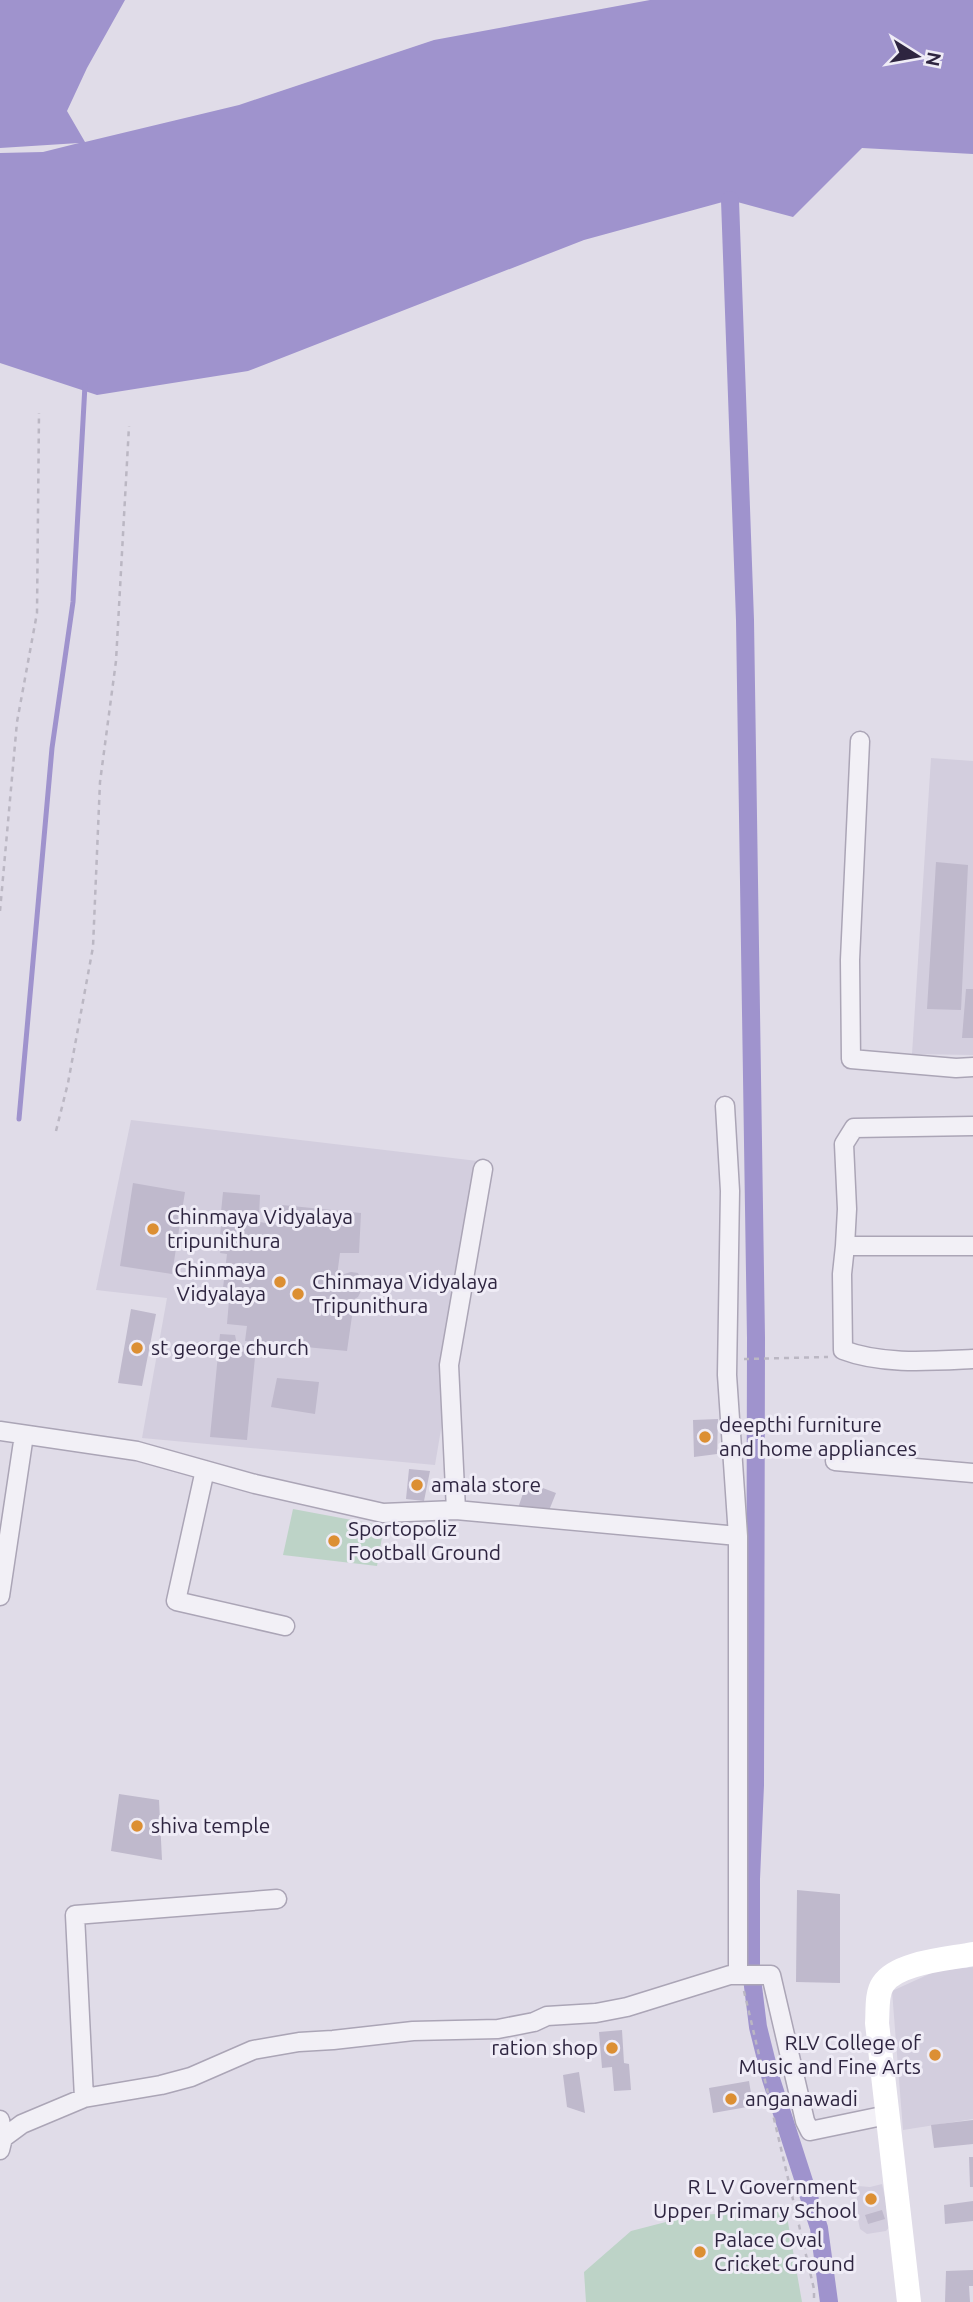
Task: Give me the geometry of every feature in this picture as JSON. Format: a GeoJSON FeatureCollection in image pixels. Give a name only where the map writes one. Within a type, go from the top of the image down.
{"type":"FeatureCollection","features":[{"type":"Feature","properties":{"kind":"main road"},"geometry":{"type":"LineString","coordinates":[[909,2302],[877,2023],[878,2003],[883,1983],[909,1967],[973,1954]]}},
{"type":"Feature","properties":{"kind":"street"},"geometry":{"type":"LineString","coordinates":[[860,741],[850,960],[851,1059],[956,1068],[973,1067]]}},
{"type":"Feature","properties":{"kind":"street"},"geometry":{"type":"LineString","coordinates":[[725,1106],[730,1191],[727,1375],[737,1536],[737,1961],[748,1976]]}},
{"type":"Feature","properties":{"kind":"street"},"geometry":{"type":"LineString","coordinates":[[973,1126],[854,1129],[844,1144],[847,1209],[842,1274],[843,1350],[860,1357],[927,1361],[973,1359]]}},
{"type":"Feature","properties":{"kind":"street"},"geometry":{"type":"LineString","coordinates":[[456,1510],[449,1365],[483,1169]]}},
{"type":"Feature","properties":{"kind":"street"},"geometry":{"type":"LineString","coordinates":[[845,1246],[973,1246]]}},
{"type":"Feature","properties":{"kind":"street"},"geometry":{"type":"LineString","coordinates":[[0,1431],[137,1451],[255,1484],[383,1513],[456,1510],[737,1536]]}},
{"type":"Feature","properties":{"kind":"street"},"geometry":{"type":"LineString","coordinates":[[0,1596],[24,1435]]}},
{"type":"Feature","properties":{"kind":"street"},"geometry":{"type":"LineString","coordinates":[[835,1461],[973,1473]]}},
{"type":"Feature","properties":{"kind":"street"},"geometry":{"type":"LineString","coordinates":[[205,1470],[176,1601],[285,1626]]}},
{"type":"Feature","properties":{"kind":"street"},"geometry":{"type":"LineString","coordinates":[[84,2098],[75,1915],[277,1899]]}},
{"type":"Feature","properties":{"kind":"street"},"geometry":{"type":"LineString","coordinates":[[1,2136],[22,2124],[84,2098],[191,2077],[253,2050],[282,2044],[412,2031],[498,2029],[534,2022],[547,2015],[596,2013],[627,2007],[730,1976],[771,1975],[805,2120],[810,2131],[887,2115]]}},
{"type":"Feature","properties":{"kind":"path"},"geometry":{"type":"LineString","coordinates":[[0,911],[17,722],[37,613],[38,413]]}},
{"type":"Feature","properties":{"kind":"path"},"geometry":{"type":"LineString","coordinates":[[56,1131],[68,1083],[93,947],[100,782],[116,661],[129,426]]}},
{"type":"Feature","properties":{"kind":"path"},"geometry":{"type":"LineString","coordinates":[[742,1359],[793,1358]]}},
{"type":"Feature","properties":{"kind":"path"},"geometry":{"type":"LineString","coordinates":[[748,1976],[814,2290],[814,2302]]}},
{"type":"Feature","properties":{"kind":"shaded area"},"geometry":{"type":"Polygon","coordinates":[[[0,0],[125,0],[87,68],[67,111],[85,142],[239,105],[434,40],[650,0],[973,0],[973,154],[862,148],[793,217],[730,200],[584,240],[248,371],[97,395],[0,363],[0,153],[43,152],[79,143],[0,148],[0,0]]]}},
{"type":"Feature","properties":{"kind":"shaded area"},"geometry":{"type":"Polygon","coordinates":[[[931,758],[973,761],[973,1055],[912,1054],[931,758]]]}},
{"type":"Feature","properties":{"kind":"shaded area","name":"Chinmaya Vidyalaya Tripunithura"},"geometry":{"type":"Polygon","coordinates":[[[131,1120],[486,1162],[435,1465],[142,1438],[167,1298],[96,1290],[131,1120]]]}},
{"type":"Feature","properties":{"kind":"shaded area","name":"RLV College of Music and Fine Arts"},"geometry":{"type":"Polygon","coordinates":[[[973,1967],[973,2119],[903,2130],[892,1991],[936,1971],[973,1967]]]}},
{"type":"Feature","properties":{"kind":"shaded area","name":"R L V Government Upper Primary School"},"geometry":{"type":"Polygon","coordinates":[[[882,2184],[891,2225],[886,2231],[867,2234],[860,2229],[856,2210],[858,2186],[882,2184]]]}},
{"type":"Feature","properties":{"kind":"green space","name":"Sportopoliz Football Ground"},"geometry":{"type":"Polygon","coordinates":[[[293,1509],[384,1526],[377,1566],[283,1555],[293,1509]]]}},
{"type":"Feature","properties":{"kind":"green space","name":"Palace Oval Cricket Ground"},"geometry":{"type":"Polygon","coordinates":[[[786,2211],[802,2302],[586,2302],[584,2272],[631,2231],[693,2215],[786,2211]]]}},
{"type":"Feature","properties":{"kind":"building"},"geometry":{"type":"Polygon","coordinates":[[[936,862],[968,865],[961,1010],[927,1009],[936,862]]]}},
{"type":"Feature","properties":{"kind":"building"},"geometry":{"type":"Polygon","coordinates":[[[966,989],[973,989],[973,1038],[962,1038],[966,989]]]}},
{"type":"Feature","properties":{"kind":"building","name":"Chinmaya Vidyalaya tripunithura"},"geometry":{"type":"Polygon","coordinates":[[[133,1183],[185,1192],[172,1274],[120,1266],[133,1183]]]}},
{"type":"Feature","properties":{"kind":"building","name":"Chinmaya Vidyalaya"},"geometry":{"type":"Polygon","coordinates":[[[223,1192],[260,1195],[259,1216],[221,1212],[223,1192]]]}},
{"type":"Feature","properties":{"kind":"building","name":"Chinmaya Vidyalaya"},"geometry":{"type":"Polygon","coordinates":[[[282,1205],[361,1213],[359,1253],[340,1253],[337,1276],[358,1273],[363,1284],[361,1291],[358,1297],[351,1301],[340,1299],[335,1294],[333,1307],[353,1309],[347,1351],[245,1341],[247,1326],[227,1324],[229,1300],[215,1299],[216,1287],[223,1288],[227,1254],[220,1253],[223,1240],[238,1241],[242,1219],[277,1225],[282,1205]]]}},
{"type":"Feature","properties":{"kind":"building","name":"Chinmaya Vidyalaya"},"geometry":{"type":"Polygon","coordinates":[[[222,1216],[238,1218],[235,1236],[220,1235],[222,1216]]]}},
{"type":"Feature","properties":{"kind":"building","name":"st george church"},"geometry":{"type":"Polygon","coordinates":[[[131,1309],[156,1314],[142,1386],[118,1383],[131,1309]]]}},
{"type":"Feature","properties":{"kind":"building","name":"Chinmaya Vidyalaya"},"geometry":{"type":"Polygon","coordinates":[[[220,1334],[235,1335],[237,1345],[256,1347],[247,1440],[210,1437],[220,1334]]]}},
{"type":"Feature","properties":{"kind":"building"},"geometry":{"type":"Polygon","coordinates":[[[277,1378],[319,1382],[315,1414],[271,1407],[277,1378]]]}},
{"type":"Feature","properties":{"kind":"building","name":"deepthi furniture and home appliances"},"geometry":{"type":"Polygon","coordinates":[[[718,1419],[717,1454],[694,1457],[693,1420],[718,1419]]]}},
{"type":"Feature","properties":{"kind":"building","name":"amala store"},"geometry":{"type":"Polygon","coordinates":[[[409,1469],[430,1471],[424,1501],[406,1499],[409,1469]]]}},
{"type":"Feature","properties":{"kind":"building"},"geometry":{"type":"Polygon","coordinates":[[[527,1482],[556,1493],[548,1513],[518,1508],[527,1482]]]}},
{"type":"Feature","properties":{"kind":"building","name":"shiva temple"},"geometry":{"type":"Polygon","coordinates":[[[119,1794],[159,1800],[162,1860],[111,1851],[119,1794]]]}},
{"type":"Feature","properties":{"kind":"building"},"geometry":{"type":"Polygon","coordinates":[[[797,1890],[840,1894],[840,1983],[796,1982],[797,1890]]]}},
{"type":"Feature","properties":{"kind":"building","name":"ration shop"},"geometry":{"type":"Polygon","coordinates":[[[622,2030],[624,2063],[629,2064],[631,2090],[614,2091],[612,2067],[602,2068],[599,2032],[622,2030]]]}},
{"type":"Feature","properties":{"kind":"building"},"geometry":{"type":"Polygon","coordinates":[[[579,2072],[585,2113],[567,2107],[563,2075],[579,2072]]]}},
{"type":"Feature","properties":{"kind":"building","name":"anganawadi"},"geometry":{"type":"Polygon","coordinates":[[[749,2081],[753,2106],[713,2113],[709,2088],[749,2081]]]}},
{"type":"Feature","properties":{"kind":"building"},"geometry":{"type":"Polygon","coordinates":[[[973,2120],[973,2144],[934,2148],[931,2125],[973,2120]]]}},
{"type":"Feature","properties":{"kind":"building"},"geometry":{"type":"Polygon","coordinates":[[[969,2157],[973,2157],[973,2187],[970,2187],[969,2157]]]}},
{"type":"Feature","properties":{"kind":"building"},"geometry":{"type":"Polygon","coordinates":[[[973,2201],[973,2221],[945,2224],[944,2205],[973,2201]]]}},
{"type":"Feature","properties":{"kind":"building"},"geometry":{"type":"Polygon","coordinates":[[[882,2210],[885,2219],[868,2224],[865,2215],[882,2210]]]}},
{"type":"Feature","properties":{"kind":"building"},"geometry":{"type":"Polygon","coordinates":[[[973,2270],[973,2286],[969,2286],[970,2302],[945,2302],[946,2271],[973,2270]]]}},
{"type":"Feature","properties":{"kind":"waterway"},"geometry":{"type":"LineString","coordinates":[[730,200],[745,620],[756,1338],[755,1785],[751,1970],[758,2027],[771,2079],[819,2228],[829,2302]]}},
{"type":"Feature","properties":{"kind":"waterway"},"geometry":{"type":"LineString","coordinates":[[19,1119],[52,748],[73,602],[85,385]]}},
{"type":"Feature","properties":{"kind":"place","name":"Chinmaya Vidyalaya tripunithura"},"geometry":{"type":"Point","coordinates":[153,1229]}},
{"type":"Feature","properties":{"kind":"place","name":"Chinmaya Vidyalaya"},"geometry":{"type":"Point","coordinates":[280,1282]}},
{"type":"Feature","properties":{"kind":"place","name":"Chinmaya Vidyalaya Tripunithura"},"geometry":{"type":"Point","coordinates":[298,1294]}},
{"type":"Feature","properties":{"kind":"place","name":"st george church"},"geometry":{"type":"Point","coordinates":[137,1348]}},
{"type":"Feature","properties":{"kind":"place","name":"deepthi furniture and home appliances"},"geometry":{"type":"Point","coordinates":[705,1437]}},
{"type":"Feature","properties":{"kind":"place","name":"amala store"},"geometry":{"type":"Point","coordinates":[417,1485]}},
{"type":"Feature","properties":{"kind":"place","name":"Sportopoliz Football Ground"},"geometry":{"type":"Point","coordinates":[334,1541]}},
{"type":"Feature","properties":{"kind":"place","name":"shiva temple"},"geometry":{"type":"Point","coordinates":[137,1826]}},
{"type":"Feature","properties":{"kind":"place","name":"ration shop"},"geometry":{"type":"Point","coordinates":[612,2048]}},
{"type":"Feature","properties":{"kind":"place","name":"RLV College of Music and Fine Arts"},"geometry":{"type":"Point","coordinates":[935,2055]}},
{"type":"Feature","properties":{"kind":"place","name":"anganawadi"},"geometry":{"type":"Point","coordinates":[731,2099]}},
{"type":"Feature","properties":{"kind":"place","name":"R L V Government Upper Primary School"},"geometry":{"type":"Point","coordinates":[871,2199]}},
{"type":"Feature","properties":{"kind":"place","name":"Palace Oval Cricket Ground"},"geometry":{"type":"Point","coordinates":[700,2252]}}]}
